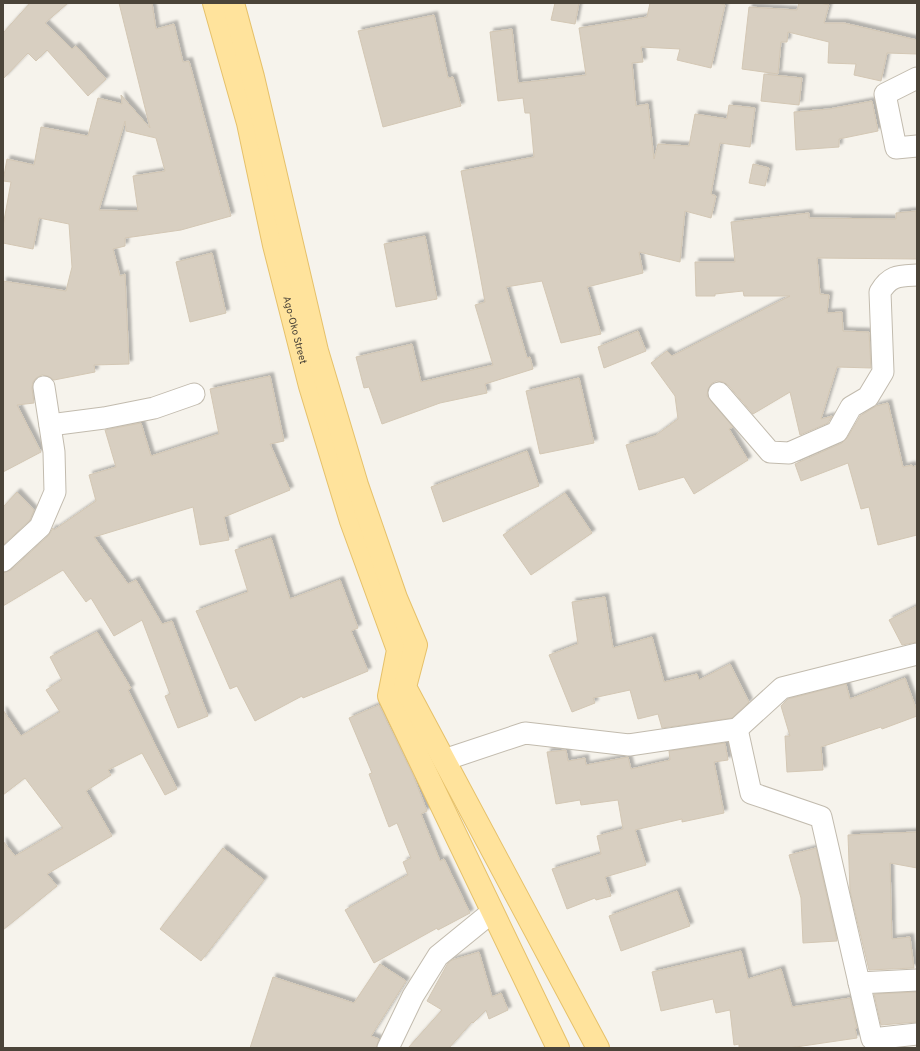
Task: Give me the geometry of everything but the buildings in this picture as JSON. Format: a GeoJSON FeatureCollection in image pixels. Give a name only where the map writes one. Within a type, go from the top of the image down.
{"type":"FeatureCollection","features":[{"type":"Feature","properties":{"kind":"main road","name":"Ago-Oko Street"},"geometry":{"type":"LineString","coordinates":[[214,3],[248,123],[274,245],[310,386],[351,521],[407,648]]}},
{"type":"Feature","properties":{"kind":"main road"},"geometry":{"type":"LineString","coordinates":[[233,3],[253,77],[317,351],[357,485],[396,598],[407,648],[397,692],[492,912],[558,1048]]}},
{"type":"Feature","properties":{"kind":"main road"},"geometry":{"type":"LineString","coordinates":[[397,692],[444,760],[598,1048]]}},
{"type":"Feature","properties":{"kind":"street"},"geometry":{"type":"LineString","coordinates":[[917,78],[886,94],[896,148],[917,146]]}},
{"type":"Feature","properties":{"kind":"street"},"geometry":{"type":"LineString","coordinates":[[719,393],[770,452],[789,453],[837,432],[851,407],[868,397],[883,372],[880,292],[886,282],[896,277],[917,275]]}},
{"type":"Feature","properties":{"kind":"street"},"geometry":{"type":"LineString","coordinates":[[3,561],[40,527],[54,492],[54,452],[44,387]]}},
{"type":"Feature","properties":{"kind":"street"},"geometry":{"type":"LineString","coordinates":[[50,425],[104,418],[154,408],[194,394]]}},
{"type":"Feature","properties":{"kind":"street"},"geometry":{"type":"LineString","coordinates":[[444,760],[525,733],[629,745],[737,729],[782,688],[917,654]]}},
{"type":"Feature","properties":{"kind":"street"},"geometry":{"type":"LineString","coordinates":[[737,729],[751,793],[821,817],[872,1038],[917,1034]]}},
{"type":"Feature","properties":{"kind":"street"},"geometry":{"type":"LineString","coordinates":[[388,1048],[413,996],[438,956],[492,912]]}},
{"type":"Feature","properties":{"kind":"street"},"geometry":{"type":"LineString","coordinates":[[859,983],[917,980]]}}]}
